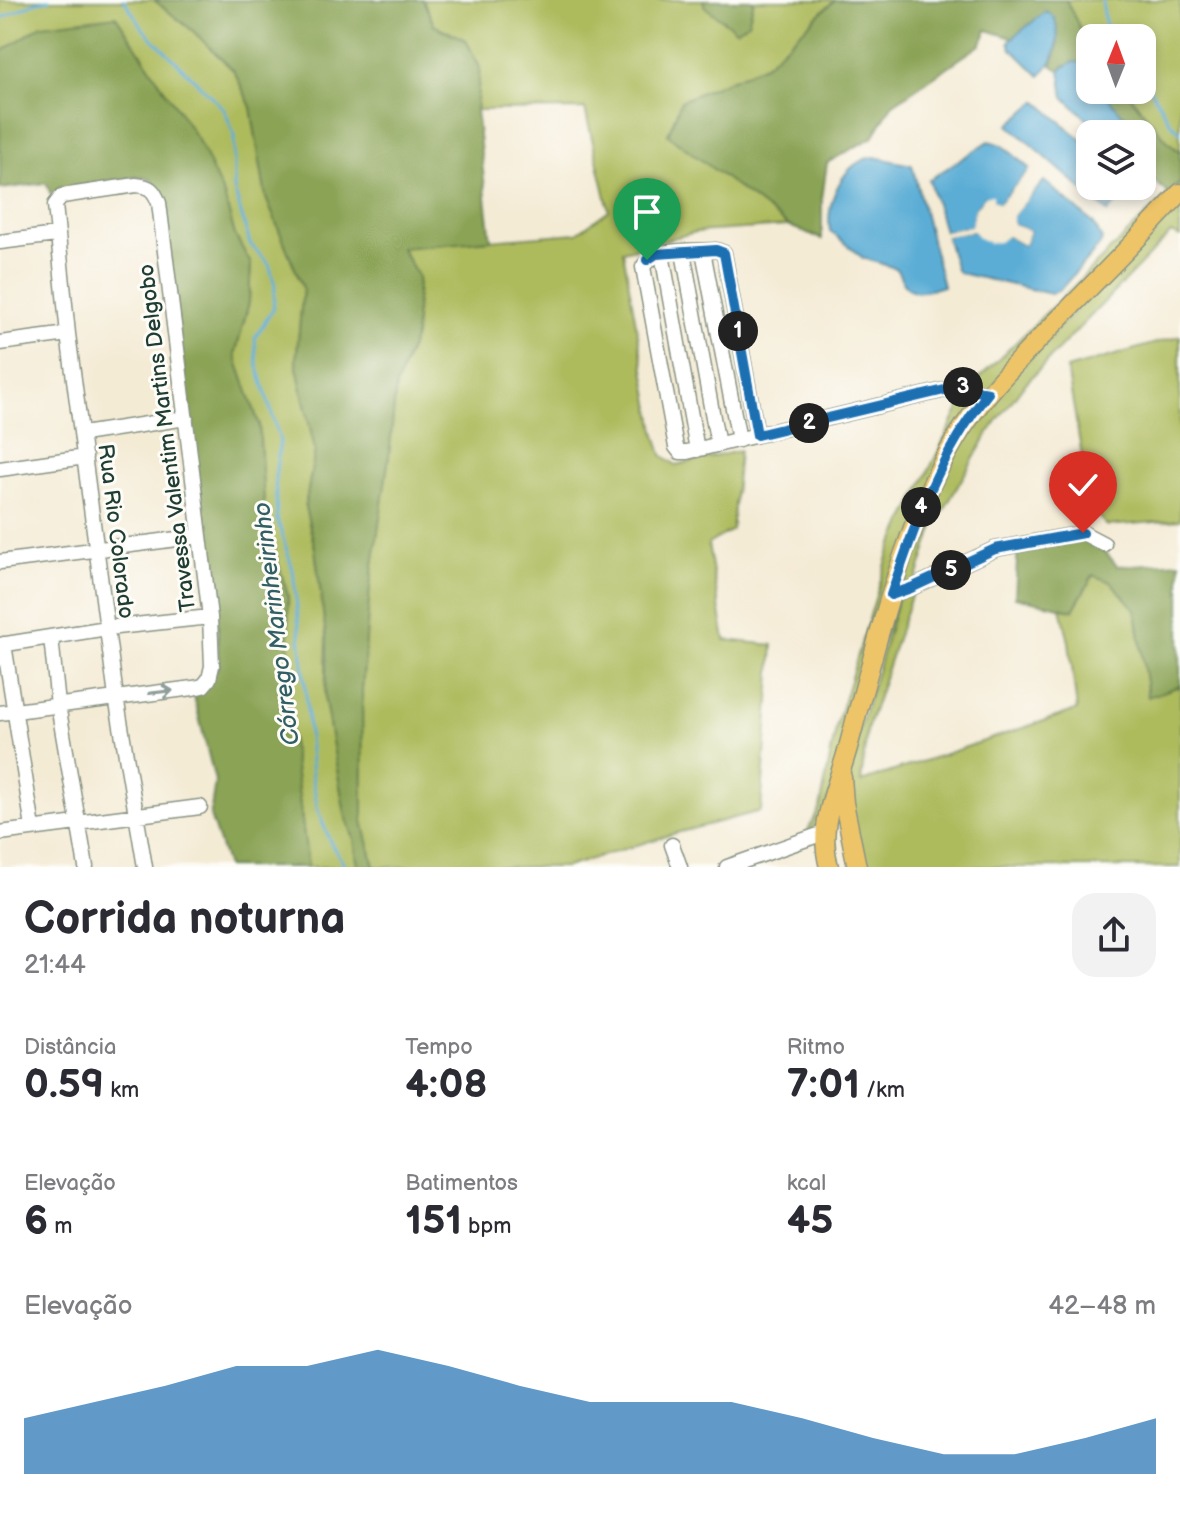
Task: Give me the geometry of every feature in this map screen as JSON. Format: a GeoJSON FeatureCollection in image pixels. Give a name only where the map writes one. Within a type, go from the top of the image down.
{"type":"FeatureCollection","features":[{"type":"Feature","properties":{"kind":"main road"},"geometry":{"type":"LineString","coordinates":[[829,867],[824,833],[891,595],[922,503],[955,439],[988,393],[1180,193]]}},
{"type":"Feature","properties":{"kind":"main road"},"geometry":{"type":"LineString","coordinates":[[843,766],[844,803],[857,867]]}},
{"type":"Feature","properties":{"kind":"street","name":"Rua Rio Colorado"},"geometry":{"type":"LineString","coordinates":[[145,867],[116,697],[68,334],[55,205],[62,196],[136,185],[148,186],[155,192]]}},
{"type":"Feature","properties":{"kind":"street","name":"Travessa Valentim Martins Delgobo"},"geometry":{"type":"LineString","coordinates":[[116,697],[203,686],[209,679],[212,666],[210,617],[159,203],[155,192]]}},
{"type":"Feature","properties":{"kind":"street"},"geometry":{"type":"LineString","coordinates":[[0,242],[56,235]]}},
{"type":"Feature","properties":{"kind":"street"},"geometry":{"type":"LineString","coordinates":[[703,251],[739,440]]}},
{"type":"Feature","properties":{"kind":"street"},"geometry":{"type":"LineString","coordinates":[[757,435],[724,253],[683,252],[662,254],[647,260],[643,267],[676,447],[680,452],[697,450],[957,387],[988,393]]}},
{"type":"Feature","properties":{"kind":"street"},"geometry":{"type":"LineString","coordinates":[[683,252],[718,445]]}},
{"type":"Feature","properties":{"kind":"street"},"geometry":{"type":"LineString","coordinates":[[662,254],[697,450]]}},
{"type":"Feature","properties":{"kind":"street"},"geometry":{"type":"LineString","coordinates":[[0,343],[68,334]]}},
{"type":"Feature","properties":{"kind":"street"},"geometry":{"type":"LineString","coordinates":[[83,434],[186,418]]}},
{"type":"Feature","properties":{"kind":"street"},"geometry":{"type":"LineString","coordinates":[[0,469],[85,457]]}},
{"type":"Feature","properties":{"kind":"street"},"geometry":{"type":"LineString","coordinates":[[891,595],[995,549],[1083,533],[1104,544]]}},
{"type":"Feature","properties":{"kind":"street"},"geometry":{"type":"LineString","coordinates":[[0,562],[200,536]]}},
{"type":"Feature","properties":{"kind":"street"},"geometry":{"type":"LineString","coordinates":[[33,828],[7,712],[2,644],[210,617]]}},
{"type":"Feature","properties":{"kind":"street"},"geometry":{"type":"LineString","coordinates":[[51,637],[58,705],[86,867]]}},
{"type":"Feature","properties":{"kind":"street"},"geometry":{"type":"LineString","coordinates":[[7,712],[116,697]]}},
{"type":"Feature","properties":{"kind":"street"},"geometry":{"type":"LineString","coordinates":[[0,833],[200,807]]}},
{"type":"Feature","properties":{"kind":"street"},"geometry":{"type":"LineString","coordinates":[[727,867],[751,863],[824,833]]}},
{"type":"Feature","properties":{"kind":"street"},"geometry":{"type":"LineString","coordinates":[[672,845],[680,867]]}},
{"type":"Feature","properties":{"kind":"green space"},"geometry":{"type":"Polygon","coordinates":[[[0,0],[154,0],[193,31],[234,71],[251,107],[266,198],[303,288],[296,362],[315,451],[305,507],[315,548],[327,644],[325,701],[345,814],[354,839],[358,867],[308,867],[290,729],[288,596],[265,518],[259,424],[235,355],[249,302],[251,264],[235,235],[224,196],[141,52],[42,25],[0,53],[0,0]]]}},
{"type":"Feature","properties":{"kind":"green space"},"geometry":{"type":"Polygon","coordinates":[[[154,0],[423,0],[434,25],[466,40],[480,68],[476,110],[491,240],[401,248],[418,277],[415,336],[396,385],[370,586],[362,690],[363,821],[374,867],[358,867],[354,839],[345,814],[325,701],[327,644],[315,548],[305,507],[315,451],[296,362],[303,288],[266,198],[251,107],[234,71],[193,31],[154,0]]]}},
{"type":"Feature","properties":{"kind":"green space"},"geometry":{"type":"Polygon","coordinates":[[[423,0],[703,0],[705,7],[748,23],[754,0],[835,0],[765,65],[681,101],[668,135],[789,226],[696,232],[623,251],[662,455],[676,465],[739,451],[732,530],[708,544],[725,640],[773,645],[761,811],[566,867],[374,867],[363,821],[362,690],[370,586],[396,385],[415,336],[418,277],[401,247],[577,233],[609,210],[585,109],[476,110],[480,68],[466,40],[434,25],[423,0]]]}},
{"type":"Feature","properties":{"kind":"green space"},"geometry":{"type":"Polygon","coordinates":[[[703,0],[754,0],[748,23],[736,30],[705,7],[703,0]]]}},
{"type":"Feature","properties":{"kind":"green space"},"geometry":{"type":"Polygon","coordinates":[[[835,0],[1066,0],[1078,24],[1076,64],[1065,65],[1060,70],[1051,65],[1058,35],[1054,17],[1046,11],[1012,38],[987,30],[980,45],[892,105],[873,137],[827,163],[822,199],[822,239],[789,226],[668,135],[681,101],[765,65],[835,0]]]}},
{"type":"Feature","properties":{"kind":"green space"},"geometry":{"type":"Polygon","coordinates":[[[1066,0],[1180,0],[1180,152],[1156,127],[1156,120],[1150,120],[1137,104],[1156,104],[1156,24],[1076,24],[1066,0]]]}},
{"type":"Feature","properties":{"kind":"green space"},"geometry":{"type":"Polygon","coordinates":[[[116,16],[198,140],[224,196],[235,235],[251,264],[249,302],[235,355],[259,424],[265,518],[288,596],[290,729],[308,867],[227,867],[210,816],[215,781],[193,693],[218,667],[218,626],[160,190],[150,179],[136,177],[59,189],[51,195],[46,183],[0,189],[0,53],[42,25],[116,16]]]}},
{"type":"Feature","properties":{"kind":"green space"},"geometry":{"type":"Polygon","coordinates":[[[1113,104],[1137,104],[1150,120],[1128,120],[1113,104]]]}},
{"type":"Feature","properties":{"kind":"green space"},"geometry":{"type":"Polygon","coordinates":[[[1156,127],[1180,152],[1180,182],[1169,194],[1156,182],[1156,127]]]}},
{"type":"Feature","properties":{"kind":"green space"},"geometry":{"type":"Polygon","coordinates":[[[1180,182],[1180,187],[952,437],[819,827],[808,830],[820,808],[837,723],[890,550],[969,388],[1180,182]]]}},
{"type":"Feature","properties":{"kind":"green space"},"geometry":{"type":"Polygon","coordinates":[[[1180,198],[1180,237],[1171,233],[1023,386],[989,432],[933,529],[867,730],[861,782],[1077,710],[1069,642],[1061,608],[1073,610],[1094,575],[1111,582],[1136,610],[1148,696],[1180,686],[1180,867],[860,867],[845,779],[926,504],[984,407],[1180,198]]]}},
{"type":"Feature","properties":{"kind":"green space"},"geometry":{"type":"Polygon","coordinates":[[[1180,336],[1180,520],[1107,526],[1091,508],[1067,369],[1180,336]]]}},
{"type":"Feature","properties":{"kind":"green space"},"geometry":{"type":"Polygon","coordinates":[[[1095,539],[1117,566],[1180,562],[1180,686],[1148,697],[1136,610],[1111,582],[1093,575],[1073,610],[1015,597],[1018,544],[1095,539]]]}},
{"type":"Feature","properties":{"kind":"water"},"geometry":{"type":"Polygon","coordinates":[[[1046,11],[1054,17],[1058,41],[1054,56],[1040,76],[1011,48],[1009,41],[1046,11]]]}},
{"type":"Feature","properties":{"kind":"water"},"geometry":{"type":"Polygon","coordinates":[[[1076,62],[1076,104],[1114,104],[1127,120],[1088,120],[1064,97],[1060,70],[1076,62]]]}},
{"type":"Feature","properties":{"kind":"water"},"geometry":{"type":"Polygon","coordinates":[[[1037,101],[1076,135],[1076,184],[1009,125],[1037,101]]]}},
{"type":"Feature","properties":{"kind":"water"},"geometry":{"type":"Polygon","coordinates":[[[989,141],[1002,145],[1030,169],[999,204],[985,196],[975,209],[972,226],[944,231],[929,180],[989,141]]]}},
{"type":"Feature","properties":{"kind":"water"},"geometry":{"type":"Polygon","coordinates":[[[874,157],[912,165],[943,286],[913,291],[895,268],[863,258],[830,231],[830,208],[838,185],[853,166],[874,157]]]}},
{"type":"Feature","properties":{"kind":"water"},"geometry":{"type":"Polygon","coordinates":[[[1044,181],[1093,223],[1102,239],[1060,290],[1051,294],[956,270],[946,236],[974,231],[989,241],[1007,236],[1024,245],[1030,231],[1013,224],[1012,216],[1044,181]]]}},
{"type":"Feature","properties":{"kind":"water"},"geometry":{"type":"Polygon","coordinates":[[[1094,200],[1120,200],[1108,212],[1094,200]]]}},
{"type":"Feature","properties":{"kind":"pier"},"geometry":{"type":"Polygon","coordinates":[[[1033,166],[1033,172],[1002,207],[987,200],[975,220],[975,227],[985,237],[998,238],[1007,232],[1022,239],[1025,233],[1010,226],[1009,214],[1041,178],[1046,177],[1013,216],[1013,224],[1030,231],[1024,245],[1007,236],[999,242],[989,243],[973,231],[942,237],[941,232],[971,226],[975,209],[985,196],[993,195],[993,200],[999,204],[1033,166]]]}},
{"type":"Feature","properties":{"kind":"waterway"},"geometry":{"type":"LineString","coordinates":[[0,19],[34,3],[49,0]]}},
{"type":"Feature","properties":{"kind":"waterway","name":"Córrego Marinheirinho"},"geometry":{"type":"LineString","coordinates":[[124,0],[144,30],[224,109],[234,134],[234,189],[250,244],[269,264],[275,286],[273,309],[255,338],[257,364],[280,441],[275,478],[277,519],[293,570],[312,777],[318,811],[343,867]]}},
{"type":"Feature","properties":{"kind":"waterway"},"geometry":{"type":"LineString","coordinates":[[1102,0],[1106,24]]}},
{"type":"Feature","properties":{"kind":"waterway"},"geometry":{"type":"LineString","coordinates":[[1156,98],[1180,132]]}},
{"type":"Feature","properties":{"kind":"route"},"geometry":{"type":"LineString","coordinates":[[647,260],[656,254],[716,250],[724,253],[757,435],[957,387],[988,393],[955,439],[922,503],[891,595],[995,549],[1083,533]]}}]}
